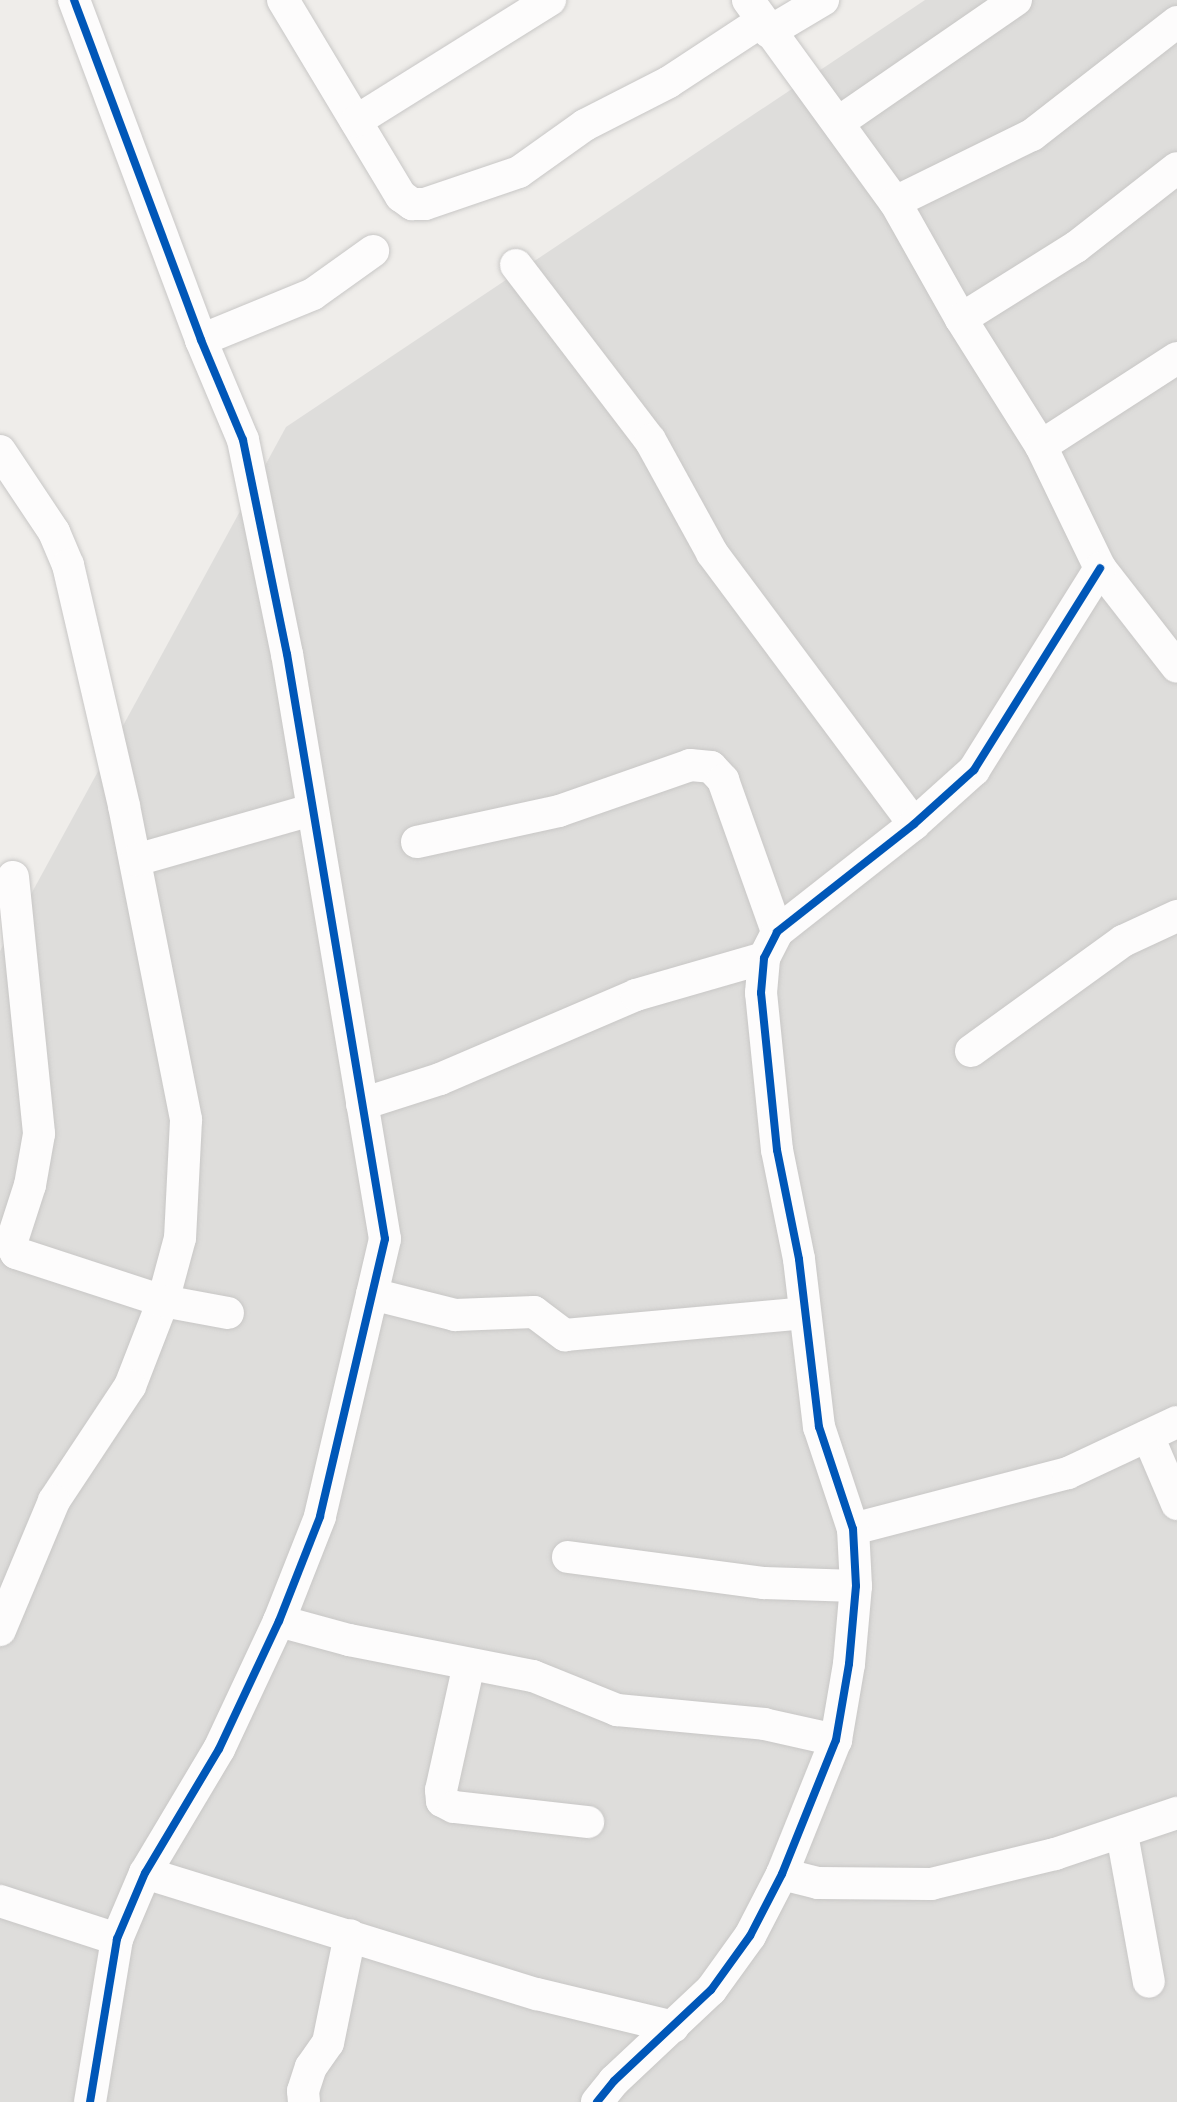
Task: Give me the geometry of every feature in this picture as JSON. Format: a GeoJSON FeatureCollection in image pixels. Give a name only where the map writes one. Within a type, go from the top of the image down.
{"type":"FeatureCollection","features":[{"type":"Feature","properties":{"kind":"street"},"geometry":{"type":"LineString","coordinates":[[74,0],[201,340],[243,440],[287,654],[385,1239],[320,1517],[279,1621],[219,1749],[145,1873],[117,1939],[90,2102]]}},
{"type":"Feature","properties":{"kind":"street"},"geometry":{"type":"LineString","coordinates":[[283,0],[401,196],[412,204],[425,204],[519,172],[585,125],[669,82],[759,18],[823,0]]}},
{"type":"Feature","properties":{"kind":"street"},"geometry":{"type":"LineString","coordinates":[[356,121],[550,0]]}},
{"type":"Feature","properties":{"kind":"street"},"geometry":{"type":"LineString","coordinates":[[839,122],[1016,0]]}},
{"type":"Feature","properties":{"kind":"street"},"geometry":{"type":"LineString","coordinates":[[759,18],[839,122],[895,202],[961,319],[1041,446],[1100,568],[1177,667]]}},
{"type":"Feature","properties":{"kind":"street"},"geometry":{"type":"LineString","coordinates":[[895,202],[1032,135],[1177,22]]}},
{"type":"Feature","properties":{"kind":"street"},"geometry":{"type":"LineString","coordinates":[[961,319],[1076,247],[1177,168]]}},
{"type":"Feature","properties":{"kind":"street"},"geometry":{"type":"LineString","coordinates":[[201,340],[313,294],[373,251]]}},
{"type":"Feature","properties":{"kind":"street"},"geometry":{"type":"LineString","coordinates":[[516,265],[650,440],[712,553],[914,824]]}},
{"type":"Feature","properties":{"kind":"street"},"geometry":{"type":"LineString","coordinates":[[1041,446],[1177,358]]}},
{"type":"Feature","properties":{"kind":"street"},"geometry":{"type":"LineString","coordinates":[[0,451],[54,532],[68,565],[136,860],[186,1120],[180,1238],[163,1301],[130,1386],[54,1501],[0,1630]]}},
{"type":"Feature","properties":{"kind":"street"},"geometry":{"type":"LineString","coordinates":[[362,1104],[440,1079],[636,995],[771,945],[974,770],[1100,568]]}},
{"type":"Feature","properties":{"kind":"street"},"geometry":{"type":"LineString","coordinates":[[417,842],[559,811],[690,765],[711,767],[723,780],[771,945],[761,993],[777,1150],[805,1313],[819,1427],[853,1529],[856,1586],[849,1664],[836,1740],[782,1874],[750,1936],[711,1990],[614,2081],[597,2102]]}},
{"type":"Feature","properties":{"kind":"street"},"geometry":{"type":"LineString","coordinates":[[136,860],[312,810]]}},
{"type":"Feature","properties":{"kind":"street"},"geometry":{"type":"LineString","coordinates":[[13,877],[39,1134],[30,1185],[11,1244],[16,1253],[163,1301],[228,1313]]}},
{"type":"Feature","properties":{"kind":"street"},"geometry":{"type":"LineString","coordinates":[[971,1051],[1123,941],[1177,916]]}},
{"type":"Feature","properties":{"kind":"street"},"geometry":{"type":"LineString","coordinates":[[372,1294],[455,1315],[534,1312],[565,1335],[805,1313]]}},
{"type":"Feature","properties":{"kind":"street"},"geometry":{"type":"LineString","coordinates":[[853,1529],[1068,1473],[1177,1422]]}},
{"type":"Feature","properties":{"kind":"street"},"geometry":{"type":"LineString","coordinates":[[1148,1436],[1177,1504]]}},
{"type":"Feature","properties":{"kind":"street"},"geometry":{"type":"LineString","coordinates":[[568,1557],[764,1583],[856,1586]]}},
{"type":"Feature","properties":{"kind":"street"},"geometry":{"type":"LineString","coordinates":[[279,1621],[349,1640],[533,1676],[617,1710],[764,1724],[836,1740]]}},
{"type":"Feature","properties":{"kind":"street"},"geometry":{"type":"LineString","coordinates":[[469,1664],[441,1790],[442,1801],[454,1807],[588,1822]]}},
{"type":"Feature","properties":{"kind":"street"},"geometry":{"type":"LineString","coordinates":[[782,1874],[818,1883],[931,1884],[1122,1834],[1177,1813]]}},
{"type":"Feature","properties":{"kind":"street"},"geometry":{"type":"LineString","coordinates":[[1122,1834],[1149,1982]]}},
{"type":"Feature","properties":{"kind":"street"},"geometry":{"type":"LineString","coordinates":[[145,1873],[537,1994],[673,2027]]}},
{"type":"Feature","properties":{"kind":"street"},"geometry":{"type":"LineString","coordinates":[[0,1901],[117,1939]]}},
{"type":"Feature","properties":{"kind":"street"},"geometry":{"type":"LineString","coordinates":[[304,2102],[303,2091],[311,2067],[328,2043],[350,1935]]}},
{"type":"Feature","properties":{"kind":"shaded area"},"geometry":{"type":"Polygon","coordinates":[[[925,0],[1177,0],[1177,2102],[0,2102],[0,951],[286,427],[925,0]]]}},
{"type":"Feature","properties":{"kind":"cycle path"},"geometry":{"type":"LineString","coordinates":[[74,0],[201,340],[243,440],[287,654],[385,1239],[320,1517],[279,1621],[219,1749],[145,1873],[117,1939],[90,2102]]}},
{"type":"Feature","properties":{"kind":"cycle path"},"geometry":{"type":"LineString","coordinates":[[597,2102],[614,2081],[711,1990],[750,1936],[782,1874],[836,1740],[849,1664],[856,1586],[853,1529],[819,1427],[799,1259],[777,1150],[761,993],[764,958],[777,932],[914,824],[974,770],[1100,568]]}}]}
